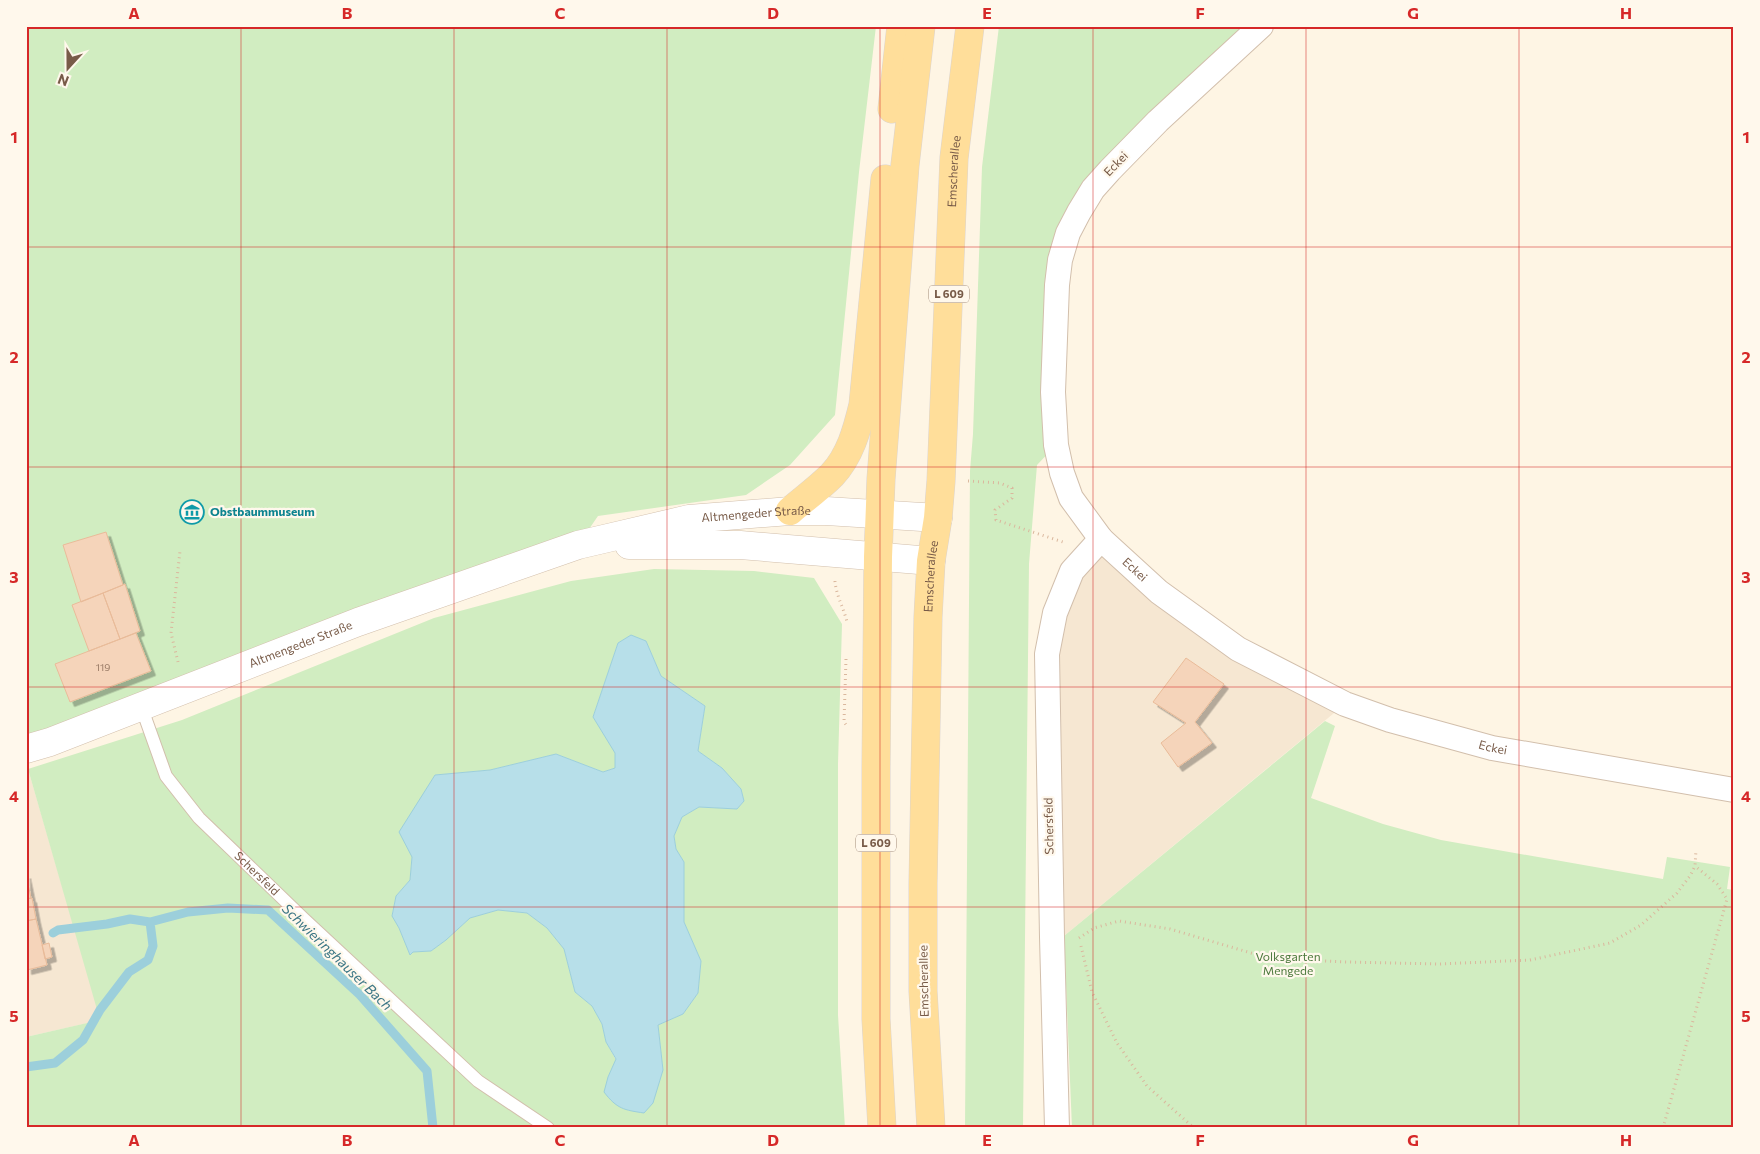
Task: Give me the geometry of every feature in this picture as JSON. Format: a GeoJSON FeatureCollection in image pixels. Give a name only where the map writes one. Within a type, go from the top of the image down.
{"type":"FeatureCollection","features":[{"type":"Feature","properties":{"kind":"main road"},"geometry":{"type":"LineString","coordinates":[[790,511],[832,475],[844,460],[855,435],[863,405],[901,26]]}},
{"type":"Feature","properties":{"kind":"main road","name":"L 609"},"geometry":{"type":"LineString","coordinates":[[882,1128],[876,1020],[878,557],[905,165],[921,26]]}},
{"type":"Feature","properties":{"kind":"main road","name":"Emscherallee"},"geometry":{"type":"LineString","coordinates":[[930,1128],[923,991],[923,884],[931,561],[938,518],[941,480],[954,158],[970,26]]}},
{"type":"Feature","properties":{"kind":"street","name":"Eckei"},"geometry":{"type":"LineString","coordinates":[[1261,26],[1158,121],[1104,176],[1078,212],[1068,233],[1060,260],[1054,338],[1053,392],[1056,445],[1062,472],[1071,498],[1101,539],[1159,592],[1238,649],[1345,704],[1390,720],[1492,748],[1734,790]]}},
{"type":"Feature","properties":{"kind":"street","name":"Altmengeder Straße"},"geometry":{"type":"LineString","coordinates":[[26,750],[358,622],[578,545],[689,519],[790,511],[826,510],[938,518]]}},
{"type":"Feature","properties":{"kind":"street","name":"Schersfeld"},"geometry":{"type":"LineString","coordinates":[[1057,1128],[1050,878],[1047,654],[1055,613],[1072,570],[1101,539]]}},
{"type":"Feature","properties":{"kind":"street","name":"Altmengeder Straße"},"geometry":{"type":"LineString","coordinates":[[578,545],[740,545],[931,561]]}},
{"type":"Feature","properties":{"kind":"lane","name":"Schersfeld"},"geometry":{"type":"LineString","coordinates":[[141,706],[166,776],[199,818],[478,1081],[548,1128]]}},
{"type":"Feature","properties":{"kind":"path"},"geometry":{"type":"LineString","coordinates":[[967,481],[1000,483],[1012,488],[1012,498],[996,510],[996,520],[1065,542],[1101,539]]}},
{"type":"Feature","properties":{"kind":"path"},"geometry":{"type":"LineString","coordinates":[[180,551],[171,633],[185,689]]}},
{"type":"Feature","properties":{"kind":"path"},"geometry":{"type":"LineString","coordinates":[[1194,1128],[1147,1086],[1117,1043],[1092,992],[1079,938],[1094,928],[1119,921],[1170,929],[1268,958],[1440,964],[1530,960],[1610,943],[1641,925],[1677,893],[1690,876],[1695,866],[1696,850]]}},
{"type":"Feature","properties":{"kind":"path"},"geometry":{"type":"LineString","coordinates":[[1663,1128],[1727,899],[1717,884],[1695,866]]}},
{"type":"Feature","properties":{"kind":"shaded area"},"geometry":{"type":"Polygon","coordinates":[[[1101,539],[1238,649],[1345,704],[1064,936],[1055,613],[1101,539]]]}},
{"type":"Feature","properties":{"kind":"shaded area"},"geometry":{"type":"Polygon","coordinates":[[[26,762],[101,1020],[26,1037],[26,762]]]}},
{"type":"Feature","properties":{"kind":"green space"},"geometry":{"type":"Polygon","coordinates":[[[26,26],[876,26],[859,172],[835,415],[790,465],[746,495],[598,516],[578,545],[26,749],[26,26]]]}},
{"type":"Feature","properties":{"kind":"green space"},"geometry":{"type":"Polygon","coordinates":[[[999,26],[1261,26],[1158,121],[1068,233],[1056,445],[1037,465],[1029,564],[1023,1128],[965,1128],[970,471],[973,434],[982,167],[999,26]]]}},
{"type":"Feature","properties":{"kind":"green space"},"geometry":{"type":"Polygon","coordinates":[[[654,569],[754,571],[814,578],[842,624],[838,764],[838,1015],[845,1128],[26,1128],[26,1037],[100,1020],[28,769],[182,720],[434,618],[571,581],[654,569]],[[646,641],[618,643],[593,717],[616,753],[615,768],[603,772],[556,754],[490,770],[435,775],[412,857],[410,880],[396,896],[392,915],[410,954],[412,952],[431,951],[470,918],[498,910],[527,913],[547,928],[564,949],[575,992],[592,1006],[602,1024],[606,1042],[616,1060],[608,1077],[663,1070],[658,1025],[683,1014],[698,993],[701,961],[684,922],[684,862],[676,849],[674,836],[682,817],[699,807],[737,809],[744,801],[741,789],[722,768],[698,751],[705,706],[661,676],[646,641]]]}},
{"type":"Feature","properties":{"kind":"green space","name":"Volksgarten Mengede"},"geometry":{"type":"Polygon","coordinates":[[[1325,721],[1335,726],[1311,798],[1383,824],[1441,840],[1663,879],[1667,857],[1730,867],[1727,889],[1734,890],[1734,1128],[1072,1128],[1064,936],[1325,721]]]}},
{"type":"Feature","properties":{"kind":"water"},"geometry":{"type":"Polygon","coordinates":[[[631,635],[646,641],[661,676],[705,706],[698,751],[722,768],[741,789],[744,801],[737,809],[699,807],[682,817],[674,836],[676,849],[684,862],[684,922],[701,961],[698,993],[683,1014],[658,1025],[663,1070],[653,1103],[644,1113],[621,1108],[604,1092],[616,1059],[606,1042],[602,1024],[592,1006],[575,992],[564,949],[547,928],[527,913],[498,910],[470,918],[431,951],[413,952],[410,955],[392,916],[396,896],[410,880],[412,857],[399,832],[435,775],[490,770],[556,754],[603,772],[615,768],[615,753],[593,717],[618,643],[631,635]]]}},
{"type":"Feature","properties":{"kind":"building"},"geometry":{"type":"Polygon","coordinates":[[[106,532],[123,585],[81,602],[63,545],[106,532]]]}},
{"type":"Feature","properties":{"kind":"building"},"geometry":{"type":"Polygon","coordinates":[[[125,584],[140,631],[120,639],[103,593],[125,584]]]}},
{"type":"Feature","properties":{"kind":"building"},"geometry":{"type":"Polygon","coordinates":[[[103,593],[120,639],[89,651],[72,605],[103,593]]]}},
{"type":"Feature","properties":{"kind":"building"},"geometry":{"type":"Polygon","coordinates":[[[136,633],[151,671],[70,702],[55,664],[136,633]]]}},
{"type":"Feature","properties":{"kind":"building"},"geometry":{"type":"Polygon","coordinates":[[[1186,658],[1224,684],[1195,722],[1212,743],[1178,767],[1161,743],[1186,723],[1153,702],[1186,658]]]}},
{"type":"Feature","properties":{"kind":"building"},"geometry":{"type":"Polygon","coordinates":[[[26,874],[31,898],[26,899],[26,874]]]}},
{"type":"Feature","properties":{"kind":"building"},"geometry":{"type":"Polygon","coordinates":[[[32,898],[36,919],[26,921],[26,899],[32,898]]]}},
{"type":"Feature","properties":{"kind":"building"},"geometry":{"type":"Polygon","coordinates":[[[36,919],[47,965],[27,970],[26,921],[36,919]]]}},
{"type":"Feature","properties":{"kind":"building"},"geometry":{"type":"Polygon","coordinates":[[[49,943],[52,957],[45,959],[42,945],[49,943]]]}},
{"type":"Feature","properties":{"kind":"waterway","name":"Schwieringhauser Bach"},"geometry":{"type":"LineString","coordinates":[[26,1067],[55,1063],[83,1040],[100,1010],[129,972],[148,960],[153,946],[150,922],[188,912],[228,908],[268,910],[360,995],[427,1071],[433,1128]]}},
{"type":"Feature","properties":{"kind":"waterway"},"geometry":{"type":"LineString","coordinates":[[53,933],[58,930],[130,919],[150,922]]}},
{"type":"Feature","properties":{"kind":"place","name":"Obstbaummuseum"},"geometry":{"type":"Point","coordinates":[192,512]}}]}
